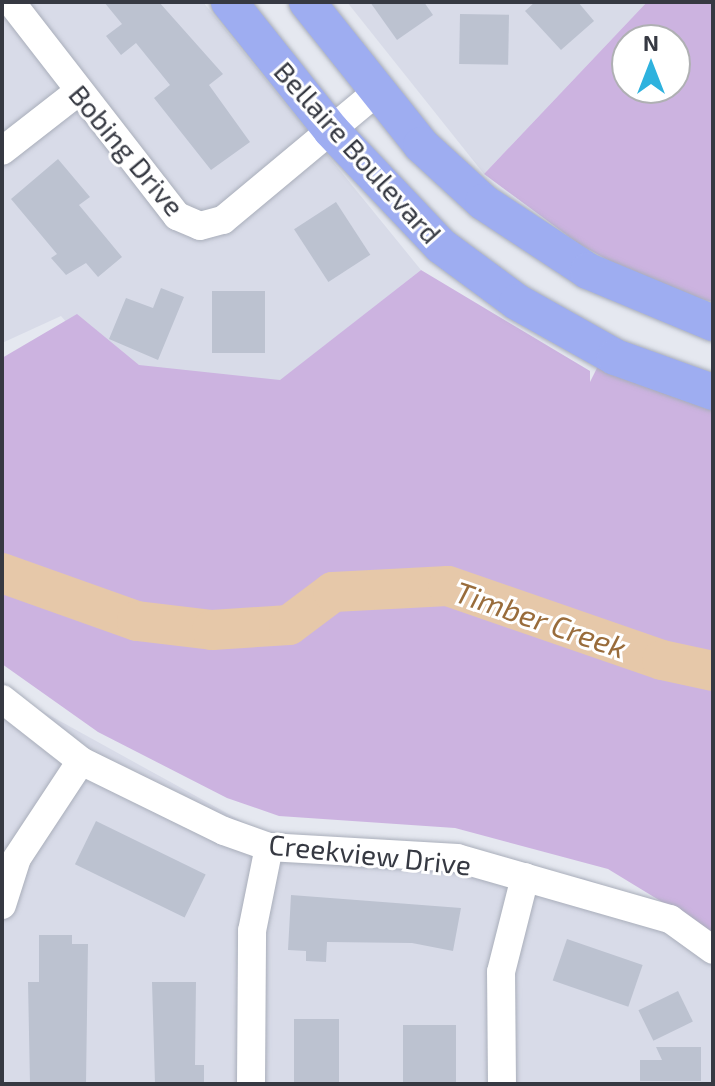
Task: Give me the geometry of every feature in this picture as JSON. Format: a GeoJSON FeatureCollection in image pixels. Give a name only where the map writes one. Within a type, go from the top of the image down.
{"type":"FeatureCollection","features":[{"type":"Feature","properties":{"kind":"main road","name":"Bellaire Boulevard"},"geometry":{"type":"LineString","coordinates":[[229,2],[331,130],[430,236],[517,302],[615,357],[713,392]]}},
{"type":"Feature","properties":{"kind":"main road","name":"Bellaire Boulevard"},"geometry":{"type":"LineString","coordinates":[[307,2],[421,145],[483,202],[531,236],[628,292],[713,323]]}},
{"type":"Feature","properties":{"kind":"street","name":"Bobing Drive"},"geometry":{"type":"LineString","coordinates":[[11,2],[177,216],[200,226],[223,220],[378,91]]}},
{"type":"Feature","properties":{"kind":"street"},"geometry":{"type":"LineString","coordinates":[[2,151],[79,91]]}},
{"type":"Feature","properties":{"kind":"street","name":"Creekview Drive"},"geometry":{"type":"LineString","coordinates":[[2,699],[81,761],[224,831],[269,847],[457,858],[670,919],[713,950]]}},
{"type":"Feature","properties":{"kind":"street"},"geometry":{"type":"LineString","coordinates":[[2,905],[17,858],[81,761]]}},
{"type":"Feature","properties":{"kind":"street"},"geometry":{"type":"LineString","coordinates":[[251,1084],[252,931],[269,847]]}},
{"type":"Feature","properties":{"kind":"street"},"geometry":{"type":"LineString","coordinates":[[502,1084],[501,972],[525,877]]}},
{"type":"Feature","properties":{"kind":"shaded area"},"geometry":{"type":"Polygon","coordinates":[[[2,2],[203,2],[421,270],[277,383],[115,377],[61,316],[2,343],[2,2]]]}},
{"type":"Feature","properties":{"kind":"shaded area"},"geometry":{"type":"Polygon","coordinates":[[[347,2],[647,2],[626,24],[611,24],[611,40],[484,174],[347,2]]]}},
{"type":"Feature","properties":{"kind":"shaded area"},"geometry":{"type":"Polygon","coordinates":[[[647,2],[713,2],[713,302],[660,289],[579,244],[484,174],[611,40],[611,104],[691,104],[691,24],[626,24],[647,2]]]}},
{"type":"Feature","properties":{"kind":"shaded area"},"geometry":{"type":"Polygon","coordinates":[[[421,270],[590,371],[590,382],[600,362],[713,403],[713,933],[608,869],[455,828],[279,816],[227,798],[98,732],[2,664],[2,358],[77,314],[139,365],[280,380],[421,270]]]}},
{"type":"Feature","properties":{"kind":"shaded area"},"geometry":{"type":"Polygon","coordinates":[[[2,689],[268,836],[584,878],[713,930],[713,1084],[2,1084],[2,689]]]}},
{"type":"Feature","properties":{"kind":"building"},"geometry":{"type":"Polygon","coordinates":[[[104,2],[159,2],[223,74],[209,85],[250,142],[211,170],[154,98],[170,85],[136,43],[121,55],[106,36],[122,24],[104,2]]]}},
{"type":"Feature","properties":{"kind":"building"},"geometry":{"type":"Polygon","coordinates":[[[370,2],[424,2],[433,15],[397,40],[370,2]]]}},
{"type":"Feature","properties":{"kind":"building"},"geometry":{"type":"Polygon","coordinates":[[[535,2],[578,2],[594,21],[561,50],[525,11],[535,2]]]}},
{"type":"Feature","properties":{"kind":"building"},"geometry":{"type":"Polygon","coordinates":[[[460,14],[509,15],[508,65],[459,64],[460,14]]]}},
{"type":"Feature","properties":{"kind":"building"},"geometry":{"type":"Polygon","coordinates":[[[58,159],[90,197],[79,205],[122,257],[98,277],[86,263],[66,275],[51,258],[57,254],[11,199],[58,159]]]}},
{"type":"Feature","properties":{"kind":"building"},"geometry":{"type":"Polygon","coordinates":[[[336,202],[370,255],[328,282],[294,229],[336,202]]]}},
{"type":"Feature","properties":{"kind":"building"},"geometry":{"type":"Polygon","coordinates":[[[161,288],[184,297],[158,360],[109,339],[126,298],[153,308],[161,288]]]}},
{"type":"Feature","properties":{"kind":"building"},"geometry":{"type":"Polygon","coordinates":[[[212,291],[265,291],[265,353],[212,353],[212,291]]]}},
{"type":"Feature","properties":{"kind":"building"},"geometry":{"type":"Polygon","coordinates":[[[96,821],[206,874],[185,918],[75,864],[96,821]]]}},
{"type":"Feature","properties":{"kind":"building"},"geometry":{"type":"Polygon","coordinates":[[[291,895],[461,908],[453,951],[412,943],[327,942],[326,962],[306,961],[306,951],[288,950],[291,895]]]}},
{"type":"Feature","properties":{"kind":"building"},"geometry":{"type":"Polygon","coordinates":[[[39,935],[72,935],[72,944],[88,944],[86,1084],[30,1084],[28,982],[39,982],[39,935]]]}},
{"type":"Feature","properties":{"kind":"building"},"geometry":{"type":"Polygon","coordinates":[[[567,939],[643,965],[628,1007],[553,981],[567,939]]]}},
{"type":"Feature","properties":{"kind":"building"},"geometry":{"type":"Polygon","coordinates":[[[152,982],[196,982],[195,1065],[204,1065],[204,1084],[155,1084],[152,982]]]}},
{"type":"Feature","properties":{"kind":"building"},"geometry":{"type":"Polygon","coordinates":[[[678,991],[693,1022],[653,1041],[638,1010],[678,991]]]}},
{"type":"Feature","properties":{"kind":"building"},"geometry":{"type":"Polygon","coordinates":[[[294,1019],[339,1019],[339,1084],[294,1084],[294,1019]]]}},
{"type":"Feature","properties":{"kind":"building"},"geometry":{"type":"Polygon","coordinates":[[[403,1025],[456,1025],[456,1084],[403,1084],[403,1025]]]}},
{"type":"Feature","properties":{"kind":"building"},"geometry":{"type":"Polygon","coordinates":[[[656,1047],[701,1047],[701,1081],[640,1081],[640,1060],[662,1060],[656,1047]]]}},
{"type":"Feature","properties":{"kind":"waterway","name":"Timber Creek"},"geometry":{"type":"LineString","coordinates":[[2,573],[137,621],[212,630],[289,625],[333,592],[448,586],[662,660],[713,671]]}}]}
